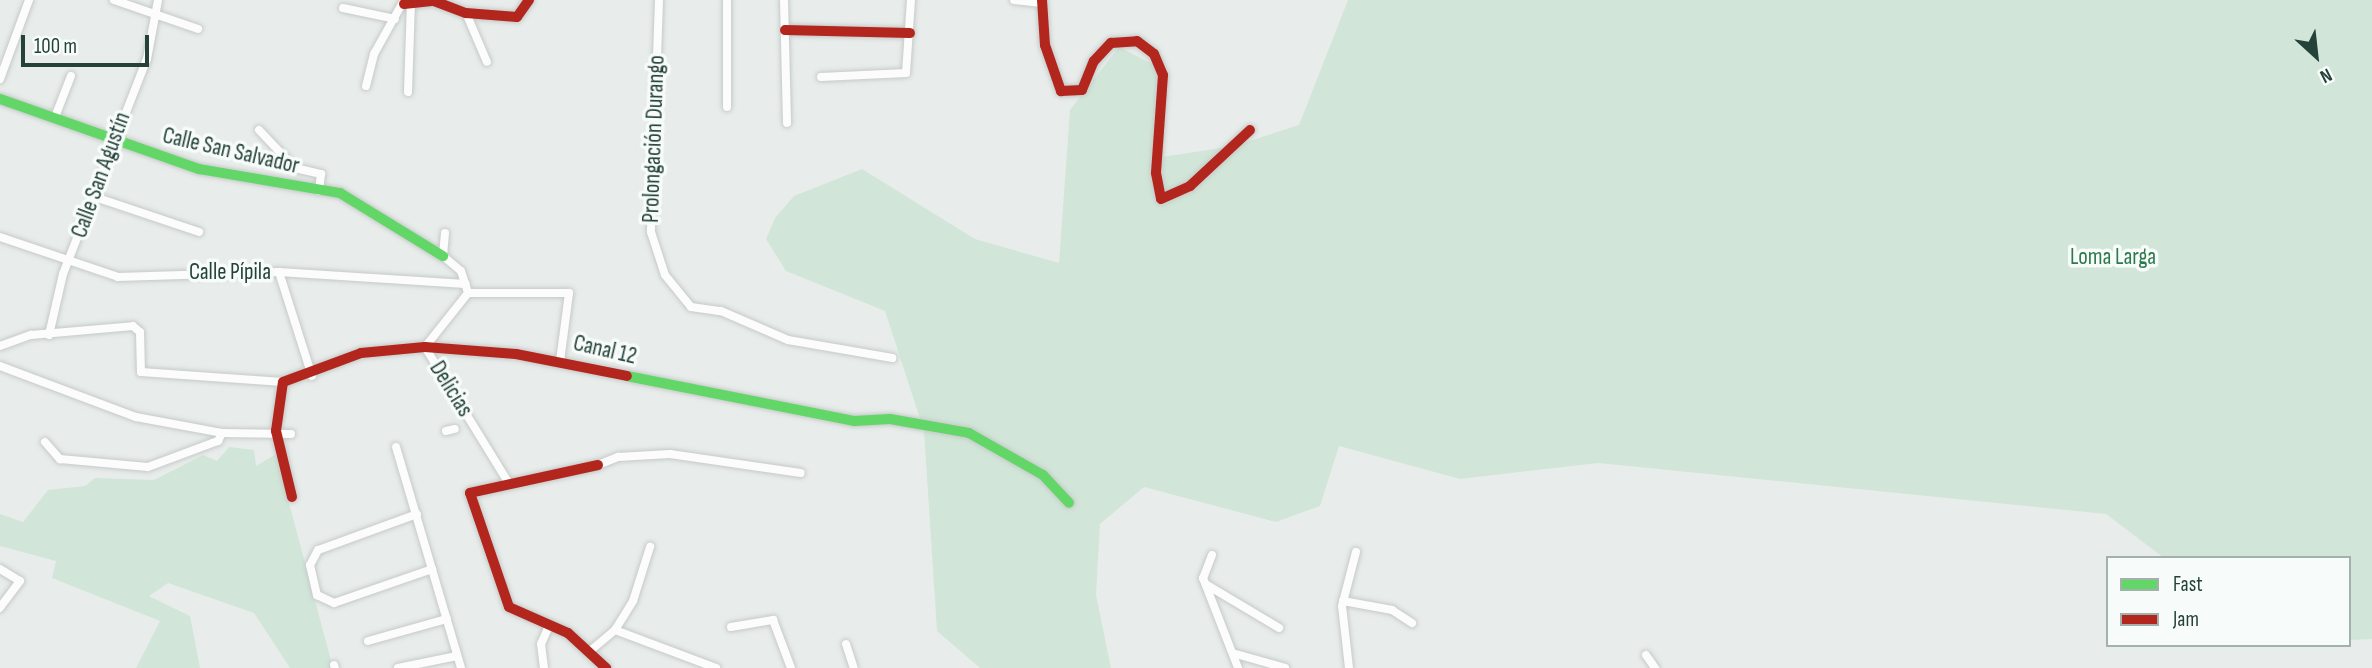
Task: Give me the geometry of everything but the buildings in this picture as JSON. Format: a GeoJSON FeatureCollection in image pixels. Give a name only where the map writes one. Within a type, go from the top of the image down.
{"type":"FeatureCollection","features":[{"type":"Feature","properties":{"kind":"street"},"geometry":{"type":"LineString","coordinates":[[0,79],[29,0]]}},
{"type":"Feature","properties":{"kind":"street"},"geometry":{"type":"LineString","coordinates":[[114,0],[198,29]]}},
{"type":"Feature","properties":{"kind":"street","name":"Calle San Agustín"},"geometry":{"type":"LineString","coordinates":[[50,335],[51,309],[113,140],[147,59],[158,0]]}},
{"type":"Feature","properties":{"kind":"street"},"geometry":{"type":"LineString","coordinates":[[406,2],[434,1],[466,13],[522,16],[529,0]]}},
{"type":"Feature","properties":{"kind":"street","name":"Prolongación Durango"},"geometry":{"type":"LineString","coordinates":[[659,0],[651,240],[665,275],[691,307],[721,311],[788,340],[892,358]]}},
{"type":"Feature","properties":{"kind":"street"},"geometry":{"type":"LineString","coordinates":[[727,0],[727,107]]}},
{"type":"Feature","properties":{"kind":"street"},"geometry":{"type":"LineString","coordinates":[[784,0],[787,123]]}},
{"type":"Feature","properties":{"kind":"street"},"geometry":{"type":"LineString","coordinates":[[821,77],[908,71],[911,0]]}},
{"type":"Feature","properties":{"kind":"street"},"geometry":{"type":"LineString","coordinates":[[1014,0],[1042,1],[1057,86],[1077,94],[1101,51],[1137,41],[1154,54],[1163,75],[1156,173],[1161,199],[1190,186],[1250,130]]}},
{"type":"Feature","properties":{"kind":"street"},"geometry":{"type":"LineString","coordinates":[[366,86],[374,54],[406,2]]}},
{"type":"Feature","properties":{"kind":"street"},"geometry":{"type":"LineString","coordinates":[[406,2],[408,92]]}},
{"type":"Feature","properties":{"kind":"street"},"geometry":{"type":"LineString","coordinates":[[343,8],[395,19]]}},
{"type":"Feature","properties":{"kind":"street"},"geometry":{"type":"LineString","coordinates":[[466,13],[487,62]]}},
{"type":"Feature","properties":{"kind":"street"},"geometry":{"type":"LineString","coordinates":[[785,30],[910,33]]}},
{"type":"Feature","properties":{"kind":"street"},"geometry":{"type":"LineString","coordinates":[[55,117],[71,76]]}},
{"type":"Feature","properties":{"kind":"street","name":"Calle San Salvador"},"geometry":{"type":"LineString","coordinates":[[0,99],[199,169],[353,198],[443,256]]}},
{"type":"Feature","properties":{"kind":"street"},"geometry":{"type":"LineString","coordinates":[[259,130],[287,152],[295,168],[321,174],[319,191]]}},
{"type":"Feature","properties":{"kind":"street"},"geometry":{"type":"LineString","coordinates":[[92,196],[199,232]]}},
{"type":"Feature","properties":{"kind":"street"},"geometry":{"type":"LineString","coordinates":[[425,347],[467,288],[443,256],[445,233]]}},
{"type":"Feature","properties":{"kind":"street","name":"Calle Pípila"},"geometry":{"type":"LineString","coordinates":[[0,237],[118,277],[279,272],[467,288],[569,293],[561,361]]}},
{"type":"Feature","properties":{"kind":"street"},"geometry":{"type":"LineString","coordinates":[[279,272],[312,376]]}},
{"type":"Feature","properties":{"kind":"street"},"geometry":{"type":"LineString","coordinates":[[0,346],[50,335],[92,334],[138,328],[139,370],[283,382],[276,431],[292,497]]}},
{"type":"Feature","properties":{"kind":"street","name":"Canal 12"},"geometry":{"type":"LineString","coordinates":[[283,382],[312,376],[361,353],[425,347],[561,361],[854,421],[890,419],[969,433],[1043,475],[1069,503]]}},
{"type":"Feature","properties":{"kind":"street","name":"Delicias"},"geometry":{"type":"LineString","coordinates":[[425,347],[508,482]]}},
{"type":"Feature","properties":{"kind":"street"},"geometry":{"type":"LineString","coordinates":[[0,366],[106,409],[222,433],[276,431],[291,434]]}},
{"type":"Feature","properties":{"kind":"street"},"geometry":{"type":"LineString","coordinates":[[46,442],[60,459],[140,467],[218,441],[222,433]]}},
{"type":"Feature","properties":{"kind":"street"},"geometry":{"type":"LineString","coordinates":[[396,447],[461,668]]}},
{"type":"Feature","properties":{"kind":"street"},"geometry":{"type":"LineString","coordinates":[[606,668],[590,651],[549,626],[509,607],[470,493],[508,482],[598,465],[618,457],[670,454],[801,473]]}},
{"type":"Feature","properties":{"kind":"street"},"geometry":{"type":"LineString","coordinates":[[417,514],[311,556],[320,600],[345,600],[432,569]]}},
{"type":"Feature","properties":{"kind":"street"},"geometry":{"type":"LineString","coordinates":[[590,651],[615,630],[633,601],[650,547]]}},
{"type":"Feature","properties":{"kind":"street"},"geometry":{"type":"LineString","coordinates":[[1349,668],[1343,601],[1356,552]]}},
{"type":"Feature","properties":{"kind":"street"},"geometry":{"type":"LineString","coordinates":[[1212,555],[1202,569],[1236,654],[1238,668]]}},
{"type":"Feature","properties":{"kind":"street"},"geometry":{"type":"LineString","coordinates":[[0,569],[20,581],[0,608]]}},
{"type":"Feature","properties":{"kind":"street"},"geometry":{"type":"LineString","coordinates":[[1207,585],[1279,628]]}},
{"type":"Feature","properties":{"kind":"street"},"geometry":{"type":"LineString","coordinates":[[1343,601],[1392,610],[1412,622]]}},
{"type":"Feature","properties":{"kind":"street"},"geometry":{"type":"LineString","coordinates":[[368,641],[447,619]]}},
{"type":"Feature","properties":{"kind":"street"},"geometry":{"type":"LineString","coordinates":[[732,627],[773,620],[791,668]]}},
{"type":"Feature","properties":{"kind":"street"},"geometry":{"type":"LineString","coordinates":[[544,668],[541,644],[549,626]]}},
{"type":"Feature","properties":{"kind":"street"},"geometry":{"type":"LineString","coordinates":[[615,630],[716,668]]}},
{"type":"Feature","properties":{"kind":"street"},"geometry":{"type":"LineString","coordinates":[[846,644],[854,668]]}},
{"type":"Feature","properties":{"kind":"street"},"geometry":{"type":"LineString","coordinates":[[1236,654],[1286,668]]}},
{"type":"Feature","properties":{"kind":"street"},"geometry":{"type":"LineString","coordinates":[[1646,655],[1656,668]]}},
{"type":"Feature","properties":{"kind":"street"},"geometry":{"type":"LineString","coordinates":[[398,668],[457,656]]}},
{"type":"Feature","properties":{"kind":"green space","name":"Loma Larga"},"geometry":{"type":"Polygon","coordinates":[[[1348,0],[2372,0],[2372,639],[2351,640],[2351,556],[2161,556],[2106,514],[1598,463],[1460,479],[1339,446],[1320,506],[1276,522],[1144,487],[1100,524],[1096,595],[1111,668],[980,668],[937,631],[924,431],[885,311],[786,271],[766,239],[775,218],[794,196],[862,169],[975,239],[1059,263],[1070,110],[1119,47],[1158,67],[1162,157],[1234,146],[1299,125],[1348,0]]]}},
{"type":"Feature","properties":{"kind":"green space"},"geometry":{"type":"Polygon","coordinates":[[[229,447],[254,450],[256,466],[276,454],[333,668],[290,668],[254,613],[168,583],[149,596],[190,616],[200,668],[136,668],[160,621],[52,578],[56,561],[0,546],[0,514],[23,522],[48,490],[85,486],[95,478],[154,480],[203,455],[217,461],[229,447]]]}},
{"type":"Feature","properties":{"kind":"traffic: fast"},"geometry":{"type":"LineString","coordinates":[[0,99],[199,169],[340,193],[443,256]]}},
{"type":"Feature","properties":{"kind":"traffic: fast"},"geometry":{"type":"LineString","coordinates":[[627,376],[854,421],[890,419],[969,433],[1043,475],[1069,503]]}},
{"type":"Feature","properties":{"kind":"traffic: jam"},"geometry":{"type":"LineString","coordinates":[[404,4],[434,1],[466,13],[517,17],[529,0]]}},
{"type":"Feature","properties":{"kind":"traffic: jam"},"geometry":{"type":"LineString","coordinates":[[1042,0],[1045,45],[1061,91],[1082,90],[1094,61],[1111,43],[1137,41],[1154,54],[1163,75],[1156,173],[1161,199],[1190,186],[1250,130]]}},
{"type":"Feature","properties":{"kind":"traffic: jam"},"geometry":{"type":"LineString","coordinates":[[785,30],[910,33]]}},
{"type":"Feature","properties":{"kind":"traffic: jam"},"geometry":{"type":"LineString","coordinates":[[292,497],[276,431],[283,382],[361,353],[425,347],[516,354],[627,376]]}},
{"type":"Feature","properties":{"kind":"traffic: jam"},"geometry":{"type":"LineString","coordinates":[[598,465],[470,493],[509,607],[568,633],[606,668]]}}]}
